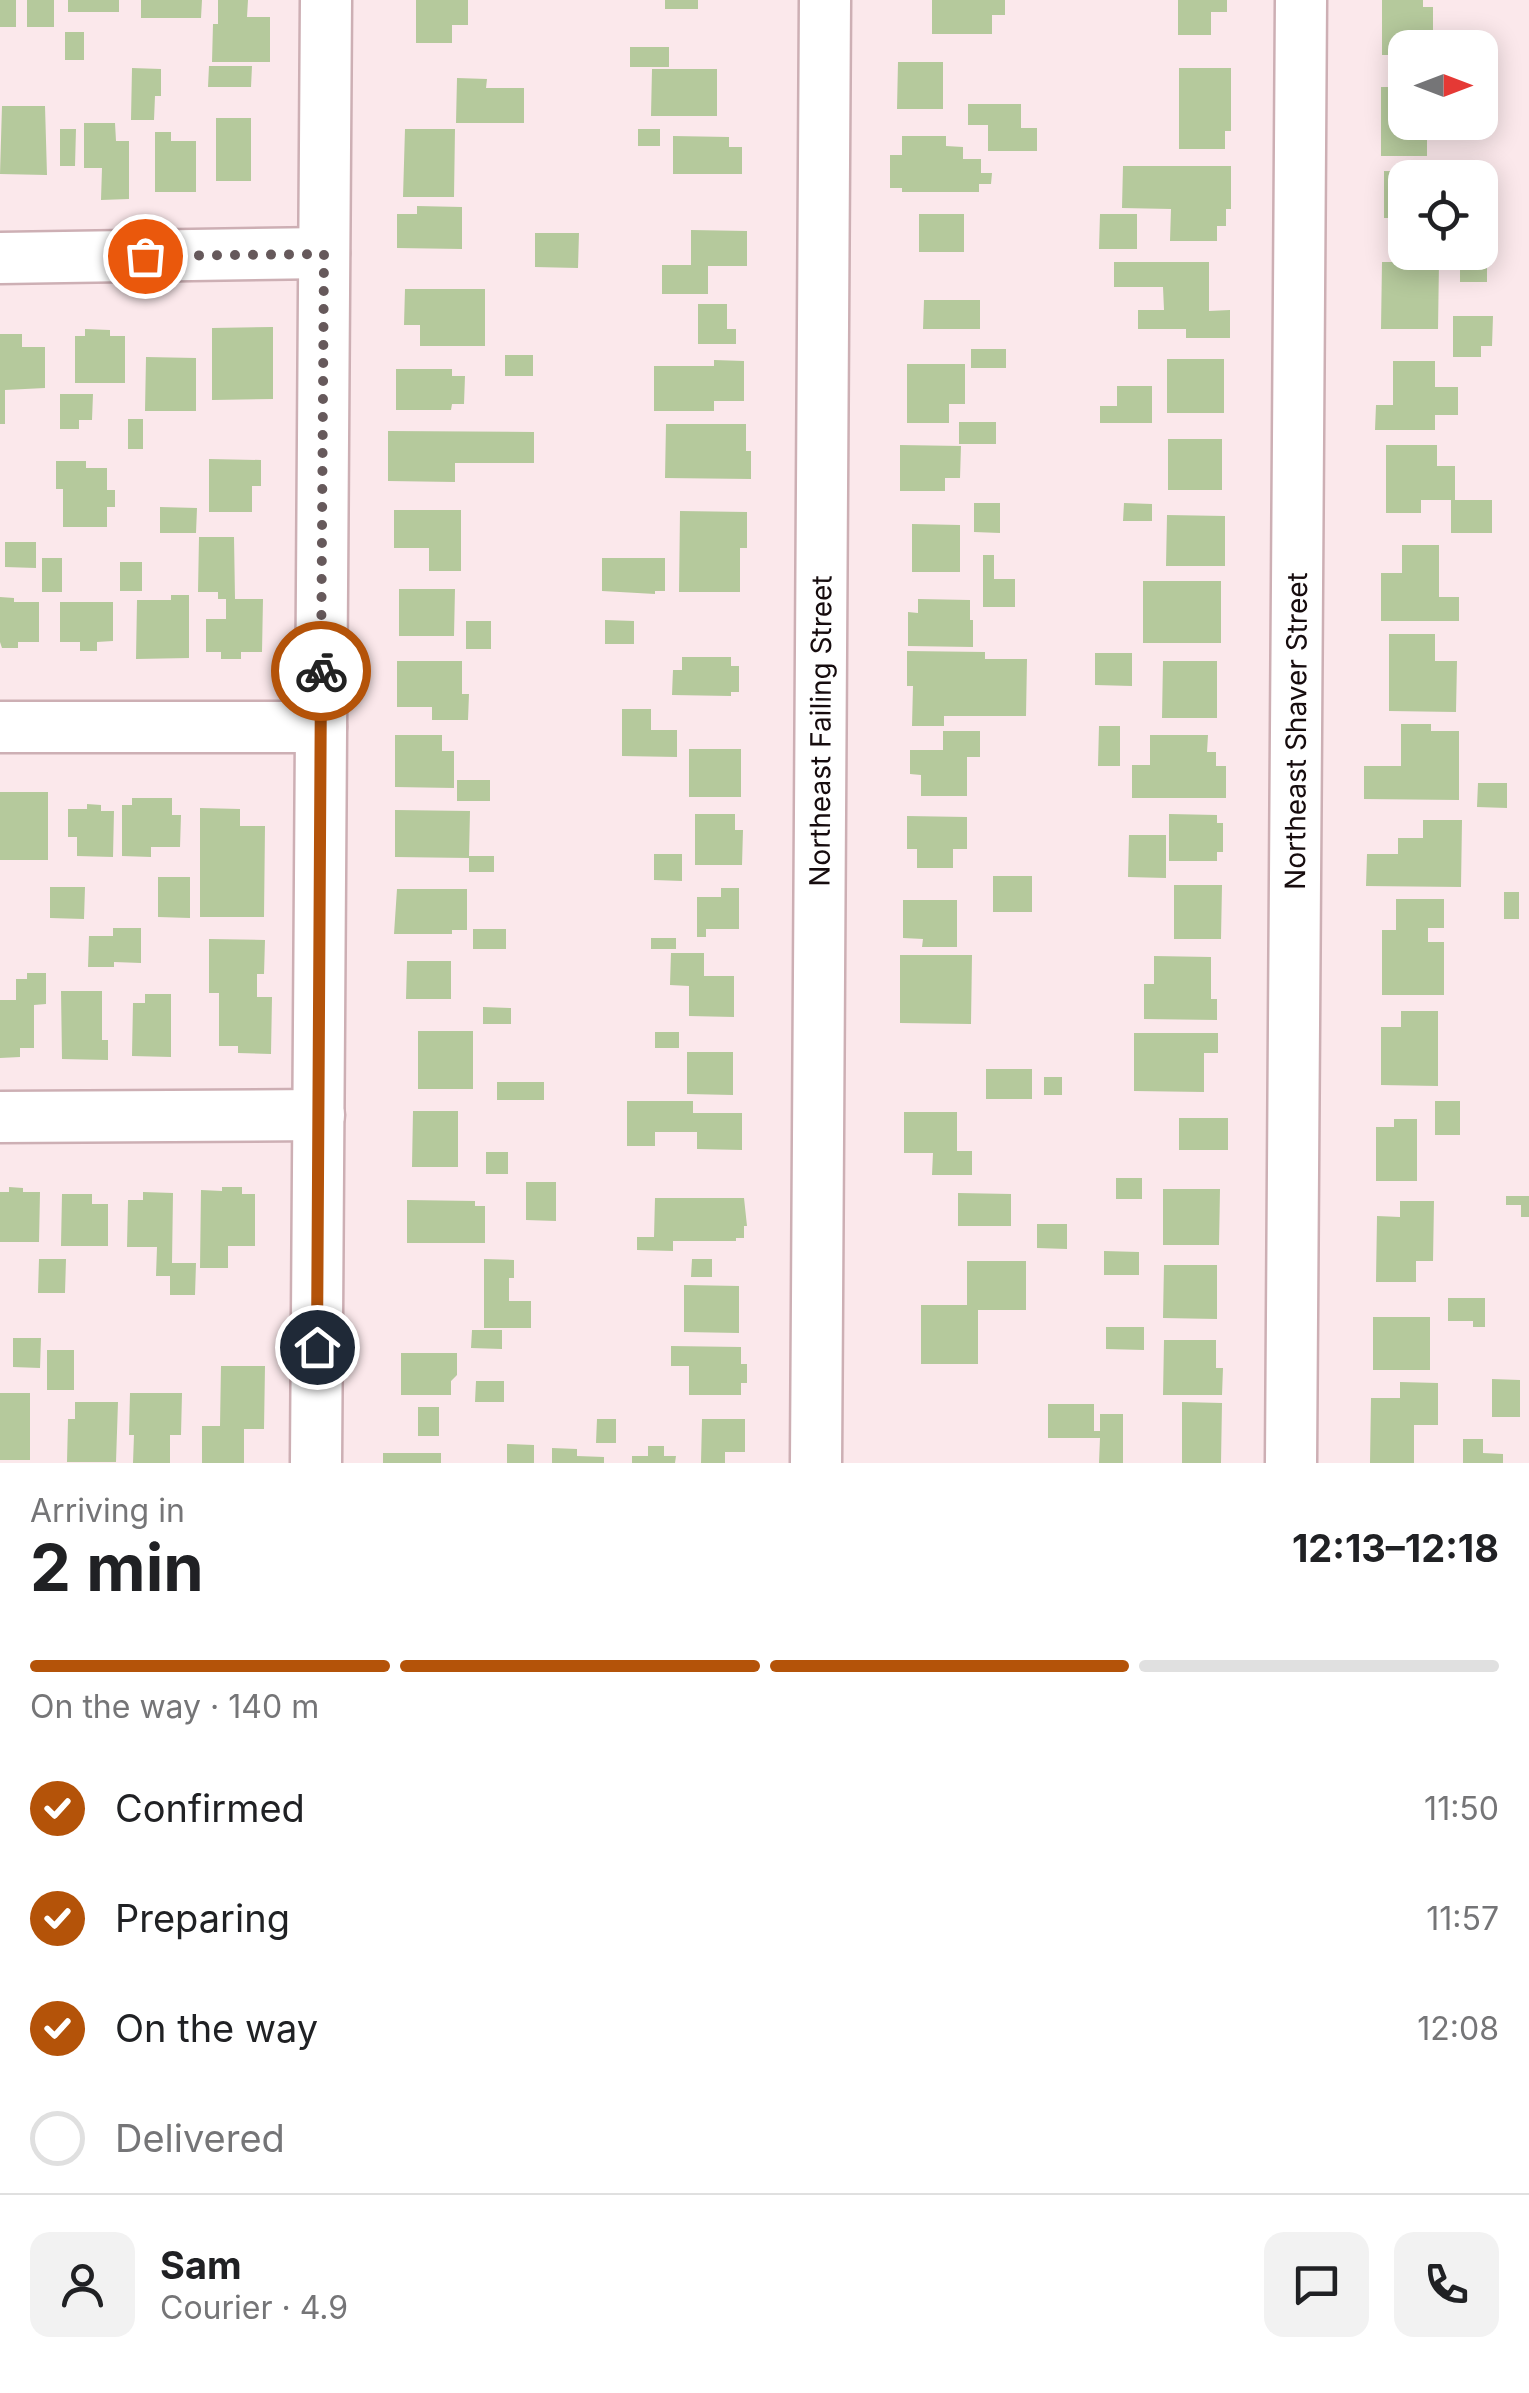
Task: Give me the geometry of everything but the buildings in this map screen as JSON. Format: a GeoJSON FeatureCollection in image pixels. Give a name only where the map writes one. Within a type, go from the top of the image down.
{"type":"FeatureCollection","features":[{"type":"Feature","properties":{"kind":"street"},"geometry":{"type":"LineString","coordinates":[[316,1463],[326,0]]}},
{"type":"Feature","properties":{"kind":"street","name":"Northeast Failing Street"},"geometry":{"type":"LineString","coordinates":[[816,1463],[825,0]]}},
{"type":"Feature","properties":{"kind":"street","name":"Northeast Shaver Street"},"geometry":{"type":"LineString","coordinates":[[1292,1463],[1301,0]]}},
{"type":"Feature","properties":{"kind":"street"},"geometry":{"type":"LineString","coordinates":[[0,258],[324,254]]}},
{"type":"Feature","properties":{"kind":"street"},"geometry":{"type":"LineString","coordinates":[[0,727],[321,727]]}},
{"type":"Feature","properties":{"kind":"street"},"geometry":{"type":"LineString","coordinates":[[0,1117],[319,1115]]}},
{"type":"Feature","properties":{"kind":"way so far"},"geometry":{"type":"LineString","coordinates":[[145,256],[324,254],[321,671]]}},
{"type":"Feature","properties":{"kind":"route"},"geometry":{"type":"LineString","coordinates":[[317,1347],[321,671]]}}]}
